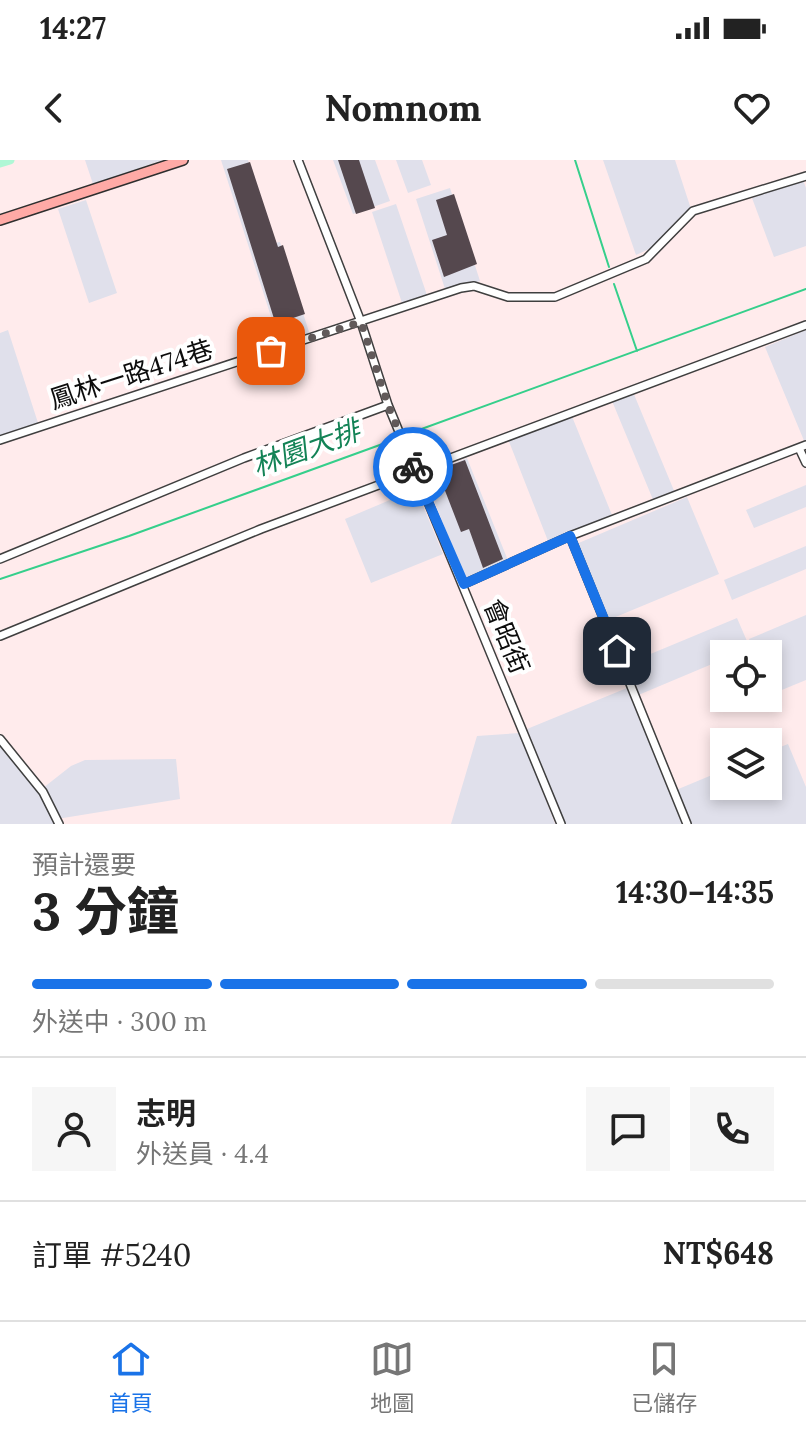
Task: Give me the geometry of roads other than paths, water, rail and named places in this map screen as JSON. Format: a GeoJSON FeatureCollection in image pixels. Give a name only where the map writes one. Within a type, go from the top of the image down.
{"type":"FeatureCollection","features":[{"type":"Feature","properties":{"kind":"street"},"geometry":{"type":"LineString","coordinates":[[0,220],[183,160]]}},
{"type":"Feature","properties":{"kind":"street"},"geometry":{"type":"LineString","coordinates":[[0,559],[244,458],[390,408],[361,322],[298,160]]}},
{"type":"Feature","properties":{"kind":"street","name":"鳳林一路474巷"},"geometry":{"type":"LineString","coordinates":[[0,440],[474,286],[508,297],[555,297],[646,259],[693,211],[806,176]]}},
{"type":"Feature","properties":{"kind":"street"},"geometry":{"type":"LineString","coordinates":[[0,636],[414,468],[806,325]]}},
{"type":"Feature","properties":{"kind":"street","name":"會昭街"},"geometry":{"type":"LineString","coordinates":[[390,408],[561,824]]}},
{"type":"Feature","properties":{"kind":"street"},"geometry":{"type":"LineString","coordinates":[[464,584],[570,536],[803,447],[806,463]]}},
{"type":"Feature","properties":{"kind":"street"},"geometry":{"type":"LineString","coordinates":[[570,536],[687,824]]}},
{"type":"Feature","properties":{"kind":"street"},"geometry":{"type":"LineString","coordinates":[[0,739],[43,792],[59,824]]}},
{"type":"Feature","properties":{"kind":"waterway"},"geometry":{"type":"LineString","coordinates":[[0,163],[10,160]]}},
{"type":"Feature","properties":{"kind":"waterway"},"geometry":{"type":"LineString","coordinates":[[575,160],[609,267]]}},
{"type":"Feature","properties":{"kind":"waterway"},"geometry":{"type":"LineString","coordinates":[[614,284],[637,351]]}},
{"type":"Feature","properties":{"kind":"waterway","name":"林園大排"},"geometry":{"type":"LineString","coordinates":[[405,435],[806,289]]}},
{"type":"Feature","properties":{"kind":"waterway","name":"林園大排"},"geometry":{"type":"LineString","coordinates":[[0,579],[129,536],[399,438]]}}]}
